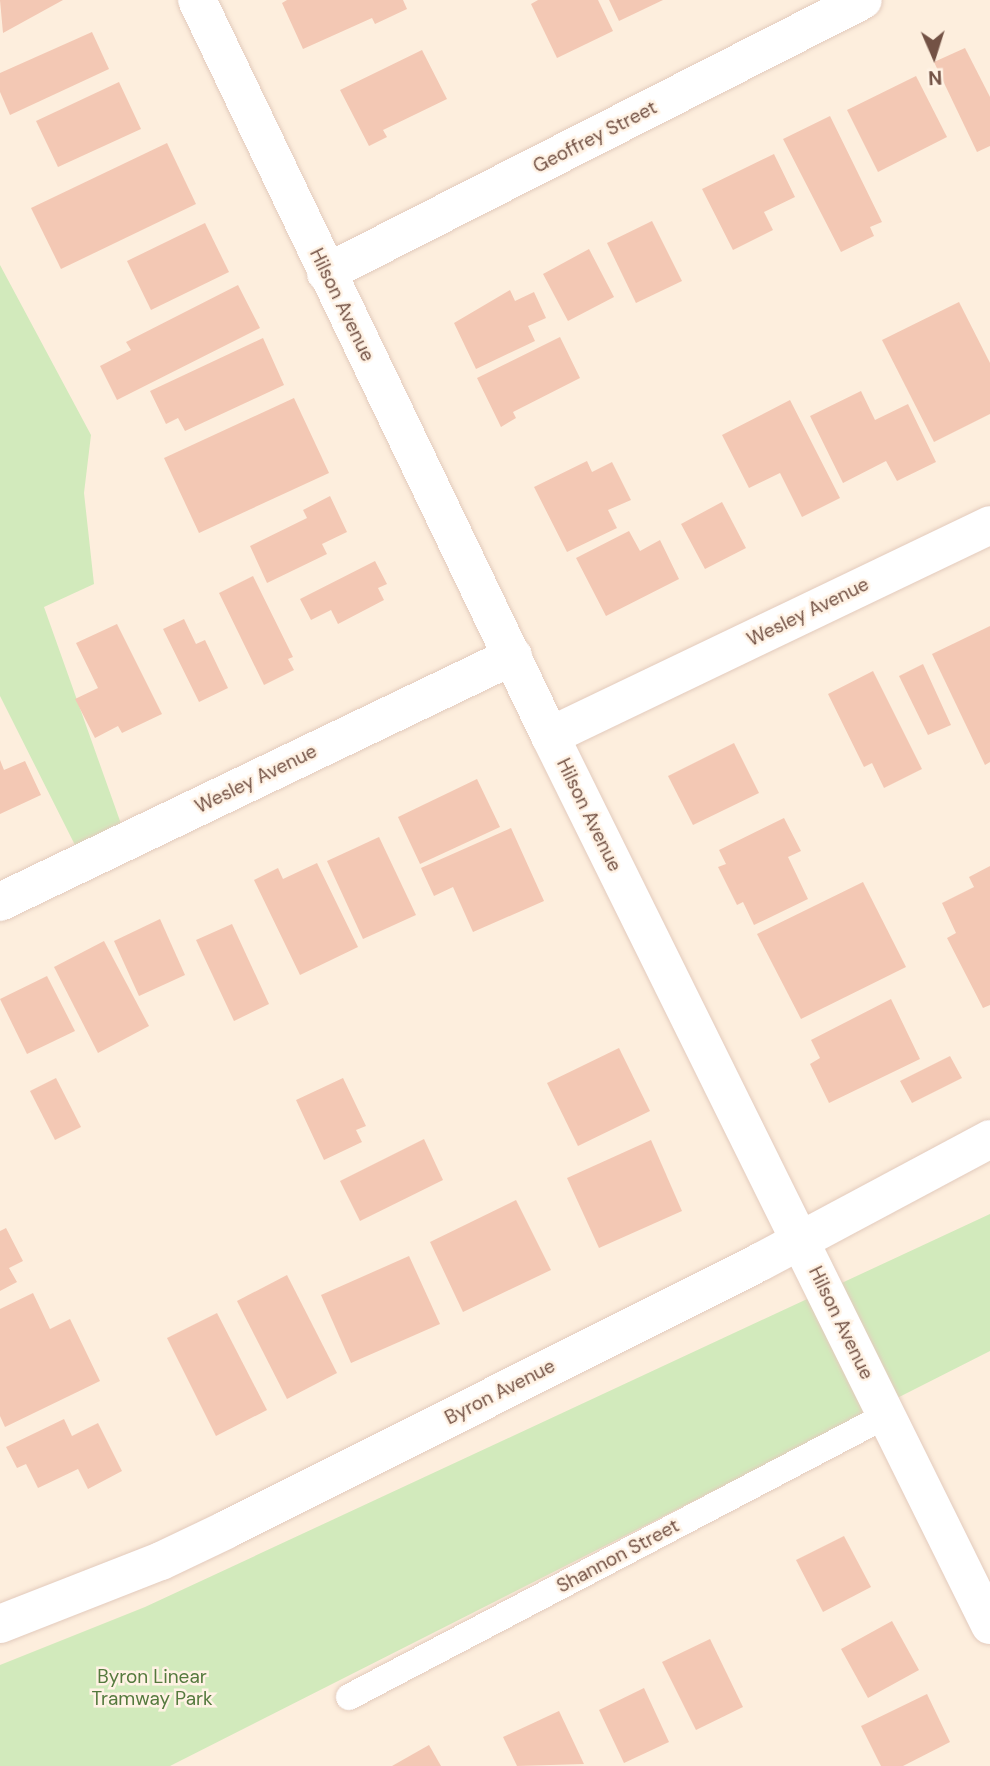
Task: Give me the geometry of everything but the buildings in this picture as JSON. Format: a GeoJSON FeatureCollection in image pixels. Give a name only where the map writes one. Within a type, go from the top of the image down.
{"type":"FeatureCollection","features":[{"type":"Feature","properties":{"kind":"street","name":"Hilson Avenue"},"geometry":{"type":"LineString","coordinates":[[197,0],[326,274],[550,736],[990,1625]]}},
{"type":"Feature","properties":{"kind":"street","name":"Geoffrey Street"},"geometry":{"type":"LineString","coordinates":[[326,274],[863,0]]}},
{"type":"Feature","properties":{"kind":"street","name":"Wesley Avenue"},"geometry":{"type":"LineString","coordinates":[[550,736],[990,525]]}},
{"type":"Feature","properties":{"kind":"street","name":"Wesley Avenue"},"geometry":{"type":"LineString","coordinates":[[0,902],[513,656]]}},
{"type":"Feature","properties":{"kind":"street","name":"Byron Avenue"},"geometry":{"type":"LineString","coordinates":[[0,1624],[194,1545],[801,1240],[990,1139]]}},
{"type":"Feature","properties":{"kind":"lane","name":"Shannon Street"},"geometry":{"type":"LineString","coordinates":[[349,1697],[887,1415]]}},
{"type":"Feature","properties":{"kind":"green space"},"geometry":{"type":"Polygon","coordinates":[[[0,265],[91,435],[84,493],[94,584],[44,607],[125,835],[81,857],[0,696],[0,265]]]}},
{"type":"Feature","properties":{"kind":"green space","name":"Byron Linear Tramway Park"},"geometry":{"type":"Polygon","coordinates":[[[990,1214],[990,1351],[170,1766],[0,1766],[0,1665],[145,1607],[990,1214]]]}}]}
